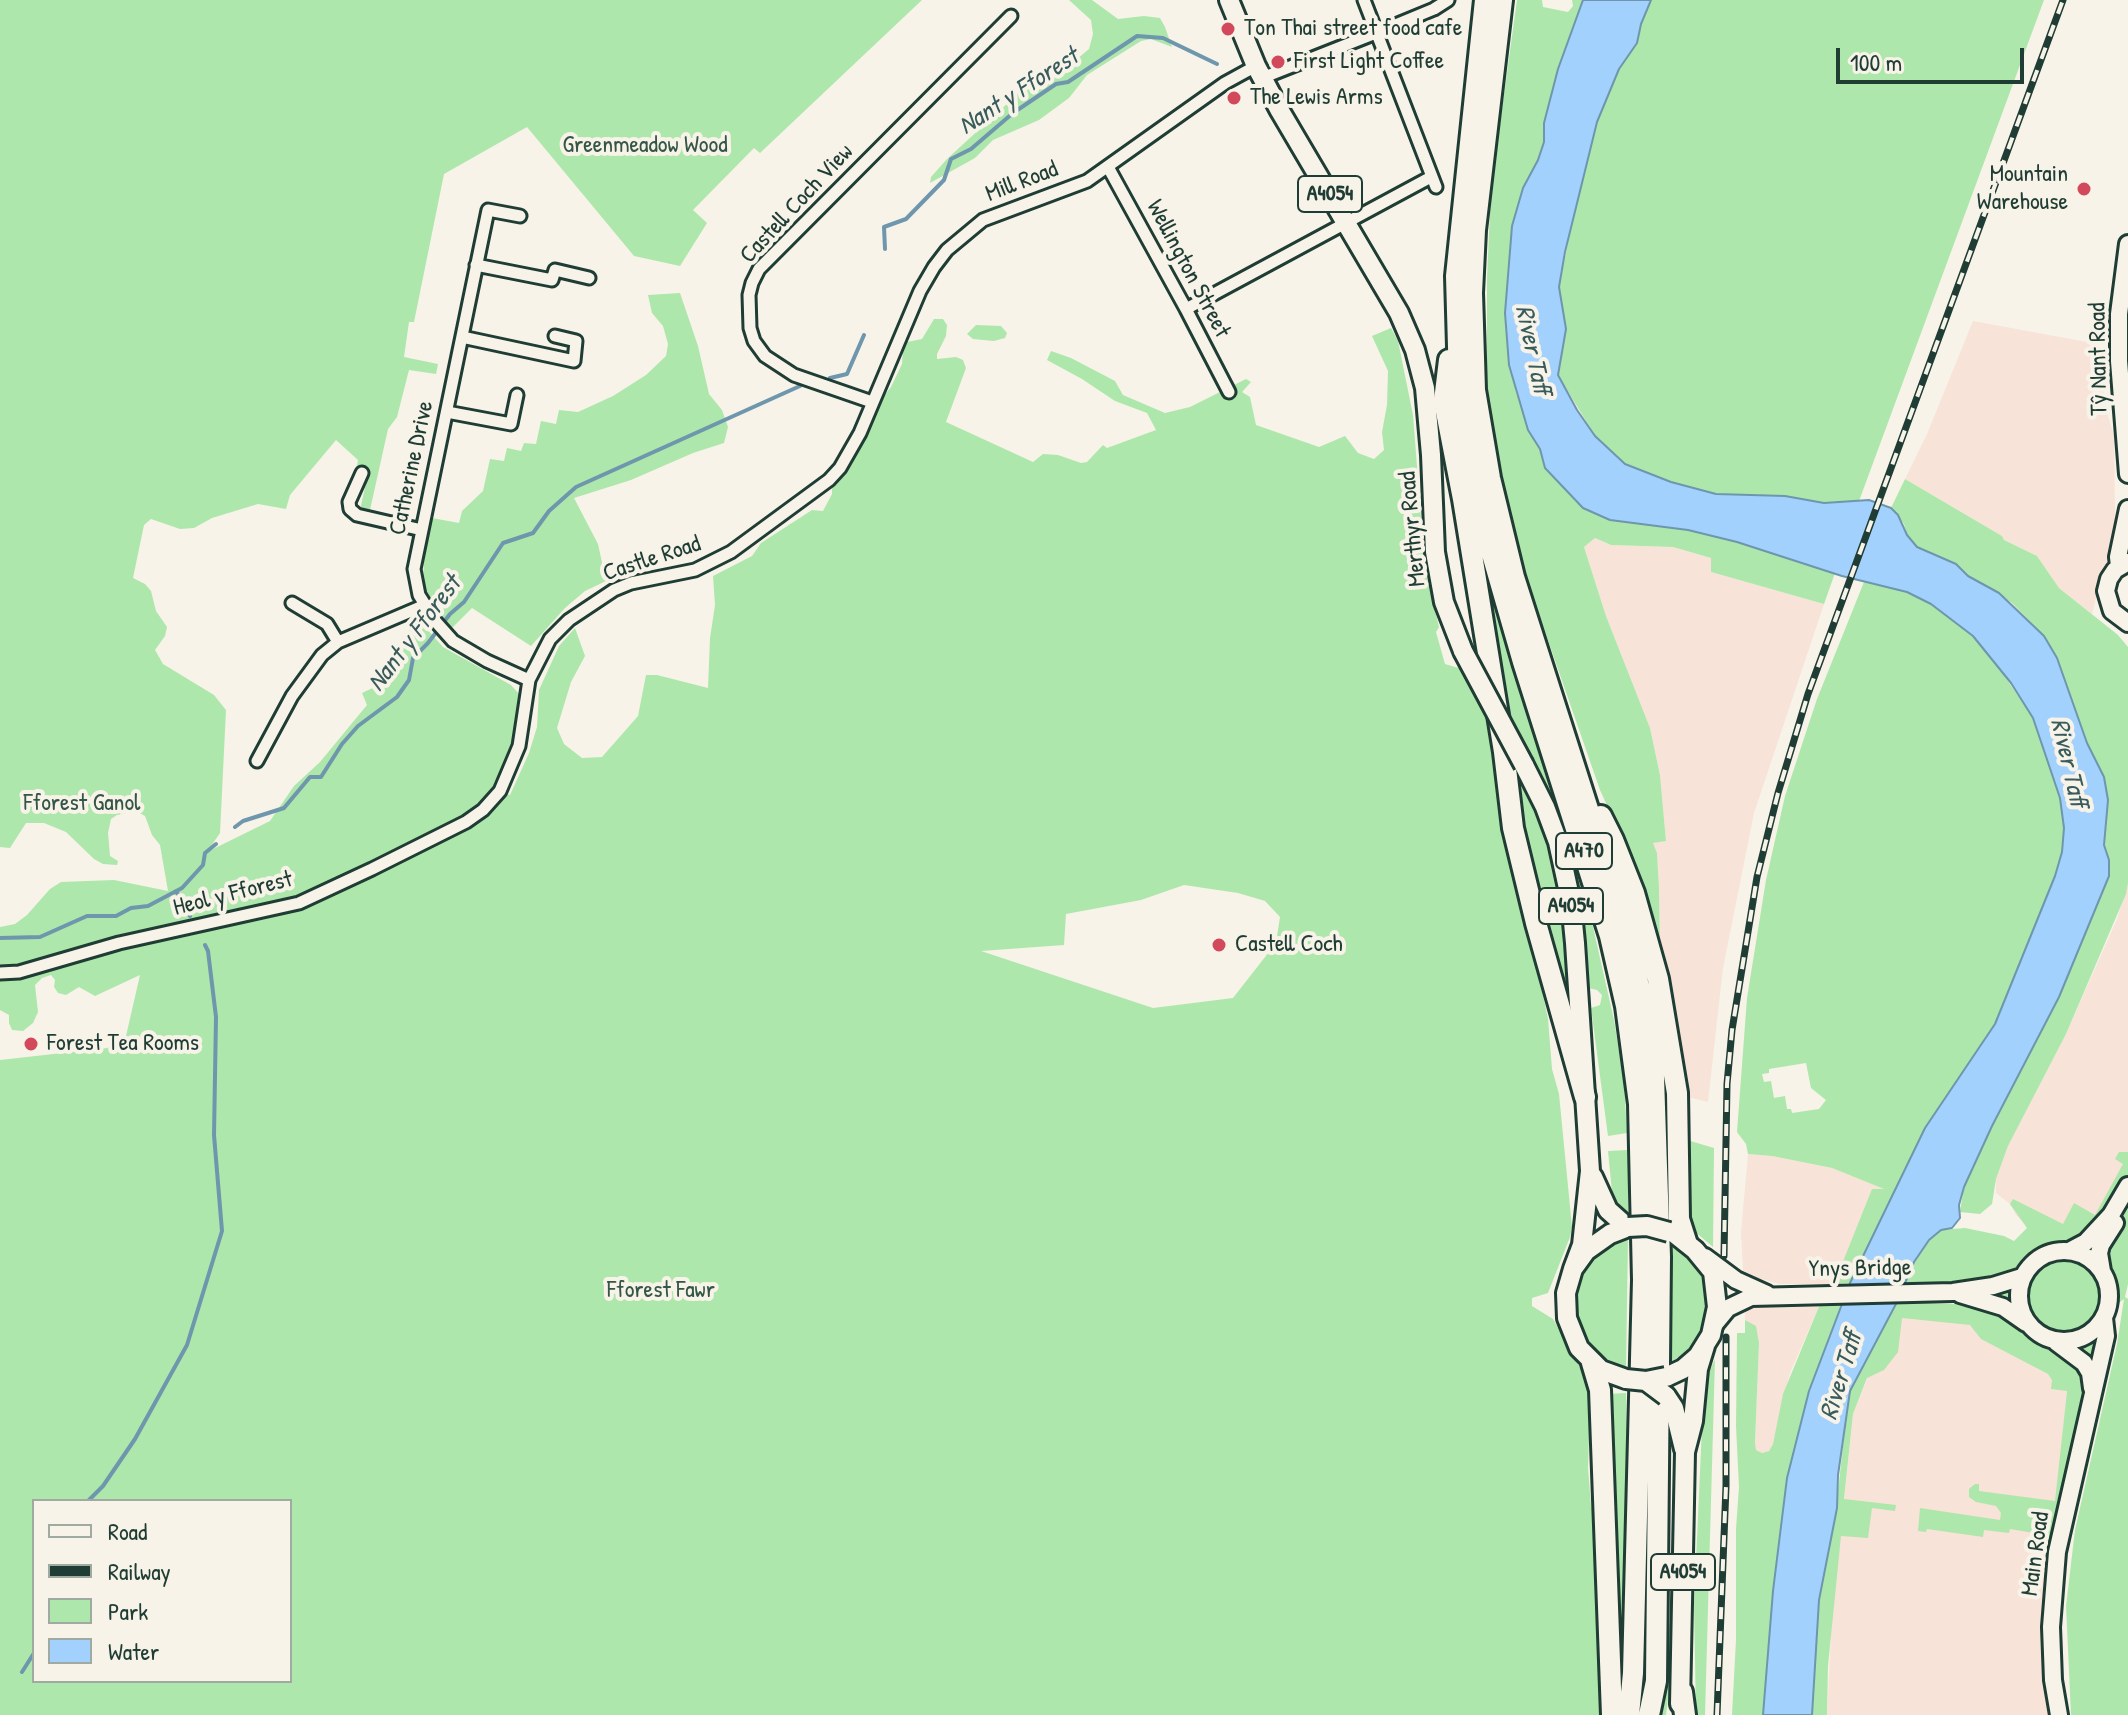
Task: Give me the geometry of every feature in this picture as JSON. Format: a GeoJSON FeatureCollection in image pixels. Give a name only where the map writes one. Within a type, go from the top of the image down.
{"type":"FeatureCollection","features":[{"type":"Feature","properties":{"kind":"highway","name":"A470"},"geometry":{"type":"LineString","coordinates":[[1485,0],[1460,219],[1456,314],[1459,382],[1471,473],[1523,662],[1610,936],[1626,1006],[1635,1071],[1642,1191],[1643,1280],[1633,1673],[1629,1715]]}},
{"type":"Feature","properties":{"kind":"highway","name":"A470"},"geometry":{"type":"LineString","coordinates":[[1502,0],[1475,230],[1472,293],[1475,390],[1490,478],[1514,577],[1577,770],[1635,968],[1647,1022],[1656,1100],[1660,1257],[1656,1681],[1649,1715]]}},
{"type":"Feature","properties":{"kind":"highway"},"geometry":{"type":"LineString","coordinates":[[1456,314],[1444,401],[1504,752],[1513,828],[1585,1097]]}},
{"type":"Feature","properties":{"kind":"highway"},"geometry":{"type":"LineString","coordinates":[[1577,770],[1619,853],[1634,893],[1658,979],[1677,1093],[1679,1219],[1683,1241]]}},
{"type":"Feature","properties":{"kind":"highway"},"geometry":{"type":"LineString","coordinates":[[1592,1363],[1600,1390],[1612,1715]]}},
{"type":"Feature","properties":{"kind":"highway"},"geometry":{"type":"LineString","coordinates":[[1682,1692],[1685,1715]]}},
{"type":"Feature","properties":{"kind":"main road","name":"Merthyr Road"},"geometry":{"type":"LineString","coordinates":[[1229,0],[1259,72],[1399,313],[1415,350],[1425,388],[1435,552],[1444,602],[1463,651],[1545,807],[1566,870],[1575,943],[1590,1171],[1582,1245],[1573,1269]]}},
{"type":"Feature","properties":{"kind":"main road","name":"Tŷ Nant Road"},"geometry":{"type":"LineString","coordinates":[[2128,244],[2119,314],[2128,474]]}},
{"type":"Feature","properties":{"kind":"main road"},"geometry":{"type":"LineString","coordinates":[[2128,509],[2118,557],[2124,564],[2109,579],[2106,591],[2112,611],[2128,623]]}},
{"type":"Feature","properties":{"kind":"main road","name":"Merthyr Road"},"geometry":{"type":"LineString","coordinates":[[1590,1171],[1602,1202],[1628,1227]]}},
{"type":"Feature","properties":{"kind":"main road"},"geometry":{"type":"LineString","coordinates":[[2069,1251],[2086,1242],[2104,1223],[2128,1186]]}},
{"type":"Feature","properties":{"kind":"main road"},"geometry":{"type":"LineString","coordinates":[[2102,1272],[2084,1256],[2069,1251],[2040,1257],[2022,1277],[2018,1295],[2027,1324],[2038,1334],[2056,1342],[2081,1339],[2093,1332],[2104,1318],[2109,1291],[2102,1272],[2101,1245],[2128,1201]]}},
{"type":"Feature","properties":{"kind":"main road"},"geometry":{"type":"LineString","coordinates":[[1647,1226],[1683,1241],[1713,1272],[1716,1286],[1714,1325],[1705,1346],[1691,1364],[1666,1377],[1646,1381],[1610,1374],[1592,1363],[1574,1339],[1567,1318],[1566,1293],[1573,1269],[1594,1244],[1628,1227],[1647,1226]]}},
{"type":"Feature","properties":{"kind":"main road","name":"Ynys Bridge"},"geometry":{"type":"LineString","coordinates":[[1683,1241],[1736,1280],[1768,1295]]}},
{"type":"Feature","properties":{"kind":"main road","name":"Ynys Bridge"},"geometry":{"type":"LineString","coordinates":[[1714,1325],[1734,1304],[1751,1297],[1953,1292],[1993,1286],[2022,1277]]}},
{"type":"Feature","properties":{"kind":"main road","name":"Ynys Bridge"},"geometry":{"type":"LineString","coordinates":[[1953,1292],[2003,1307],[2027,1324]]}},
{"type":"Feature","properties":{"kind":"main road","name":"Main Road"},"geometry":{"type":"LineString","coordinates":[[2059,1715],[2053,1680],[2051,1627],[2057,1552],[2106,1336],[2104,1318]]}},
{"type":"Feature","properties":{"kind":"main road","name":"Main Road"},"geometry":{"type":"LineString","coordinates":[[2056,1342],[2084,1363],[2090,1373],[2092,1402]]}},
{"type":"Feature","properties":{"kind":"main road","name":"A4054"},"geometry":{"type":"LineString","coordinates":[[1679,1715],[1682,1692],[1685,1452],[1693,1421],[1698,1369],[1705,1346]]}},
{"type":"Feature","properties":{"kind":"main road","name":"A4054"},"geometry":{"type":"LineString","coordinates":[[1646,1381],[1666,1396],[1674,1408],[1685,1452]]}},
{"type":"Feature","properties":{"kind":"street"},"geometry":{"type":"LineString","coordinates":[[1186,309],[1346,221],[1434,182],[1364,0]]}},
{"type":"Feature","properties":{"kind":"street","name":"Mill Road"},"geometry":{"type":"LineString","coordinates":[[872,402],[920,291],[934,267],[947,250],[983,220],[1087,181],[1225,83],[1376,33],[1448,0]]}},
{"type":"Feature","properties":{"kind":"street","name":"Castell Coch View"},"geometry":{"type":"LineString","coordinates":[[872,402],[794,375],[765,356],[754,341],[750,328],[748,311],[752,283],[759,269],[1011,16]]}},
{"type":"Feature","properties":{"kind":"street","name":"Wellington Street"},"geometry":{"type":"LineString","coordinates":[[1108,167],[1229,392]]}},
{"type":"Feature","properties":{"kind":"street","name":"Catherine Drive"},"geometry":{"type":"LineString","coordinates":[[520,216],[488,210],[422,530],[415,581],[425,605],[440,626],[465,649],[529,680]]}},
{"type":"Feature","properties":{"kind":"street"},"geometry":{"type":"LineString","coordinates":[[476,265],[552,280],[555,270],[589,278]]}},
{"type":"Feature","properties":{"kind":"street"},"geometry":{"type":"LineString","coordinates":[[462,337],[574,361],[576,341],[555,336]]}},
{"type":"Feature","properties":{"kind":"street"},"geometry":{"type":"LineString","coordinates":[[447,412],[511,424],[517,395]]}},
{"type":"Feature","properties":{"kind":"street","name":"Castle Road"},"geometry":{"type":"LineString","coordinates":[[500,791],[519,746],[529,680],[550,639],[569,620],[614,590],[631,583],[676,576],[712,563],[753,538],[829,480],[849,453],[872,402]]}},
{"type":"Feature","properties":{"kind":"street"},"geometry":{"type":"LineString","coordinates":[[362,473],[349,502],[350,509],[357,515],[422,530]]}},
{"type":"Feature","properties":{"kind":"street"},"geometry":{"type":"LineString","coordinates":[[292,603],[327,624],[338,642]]}},
{"type":"Feature","properties":{"kind":"street"},"geometry":{"type":"LineString","coordinates":[[257,761],[292,696],[322,655],[338,642],[425,605]]}},
{"type":"Feature","properties":{"kind":"street","name":"Heol y Fforest"},"geometry":{"type":"LineString","coordinates":[[0,973],[19,972],[119,943],[299,903],[466,822],[483,810],[500,791]]}},
{"type":"Feature","properties":{"kind":"shaded area"},"geometry":{"type":"Polygon","coordinates":[[[1973,321],[2087,342],[2107,352],[2103,399],[2114,436],[2115,512],[2112,556],[2099,585],[2092,614],[2059,588],[2037,556],[2004,540],[1905,479],[1927,434],[1973,321]]]}},
{"type":"Feature","properties":{"kind":"shaded area"},"geometry":{"type":"Polygon","coordinates":[[[1595,538],[1611,545],[1673,547],[1711,558],[1711,572],[1824,604],[1754,813],[1723,968],[1708,1102],[1684,1096],[1684,1059],[1660,946],[1657,853],[1653,843],[1666,840],[1660,775],[1650,728],[1606,616],[1584,547],[1595,538]]]}},
{"type":"Feature","properties":{"kind":"shaded area"},"geometry":{"type":"Polygon","coordinates":[[[2128,883],[2128,1169],[2095,1224],[2033,1232],[2010,1204],[1996,1193],[1996,1179],[2008,1146],[2066,1034],[2117,919],[2128,883]]]}},
{"type":"Feature","properties":{"kind":"shaded area"},"geometry":{"type":"Polygon","coordinates":[[[1748,1154],[1832,1168],[1887,1190],[1840,1284],[1780,1284],[1757,1278],[1743,1270],[1741,1232],[1748,1154]]]}},
{"type":"Feature","properties":{"kind":"shaded area"},"geometry":{"type":"Polygon","coordinates":[[[1820,1304],[1790,1373],[1773,1444],[1769,1451],[1762,1453],[1756,1450],[1755,1442],[1759,1343],[1745,1320],[1745,1307],[1820,1304]]]}},
{"type":"Feature","properties":{"kind":"shaded area"},"geometry":{"type":"Polygon","coordinates":[[[1935,1306],[2041,1354],[2067,1391],[2043,1624],[2050,1715],[1827,1715],[1832,1617],[1853,1414],[1873,1364],[1905,1313],[1935,1306]]]}},
{"type":"Feature","properties":{"kind":"green space","name":"Fforest Fawr"},"geometry":{"type":"Polygon","coordinates":[[[0,0],[922,0],[760,153],[754,148],[693,210],[707,223],[680,266],[634,256],[527,127],[444,174],[414,322],[409,322],[404,357],[438,364],[436,374],[409,370],[397,417],[388,429],[370,510],[360,510],[368,474],[357,466],[358,460],[336,440],[290,495],[286,509],[258,504],[212,518],[194,528],[180,529],[151,519],[144,525],[133,578],[151,591],[156,611],[167,627],[155,650],[163,664],[214,695],[226,710],[220,833],[207,852],[270,821],[294,786],[320,762],[367,705],[362,693],[379,685],[398,663],[398,649],[417,618],[443,647],[511,685],[526,702],[524,720],[500,792],[510,795],[537,727],[539,690],[559,646],[575,628],[585,656],[571,682],[557,728],[564,744],[582,758],[602,757],[638,716],[646,675],[708,688],[715,605],[713,576],[752,556],[761,543],[812,510],[823,511],[832,494],[832,486],[879,402],[891,387],[902,364],[903,347],[907,342],[922,339],[934,319],[943,319],[947,325],[937,359],[956,357],[963,360],[966,368],[946,422],[1033,462],[1043,454],[1058,455],[1081,463],[1087,462],[1103,445],[1107,448],[1156,430],[1147,413],[1115,401],[1047,360],[1051,351],[1115,381],[1123,395],[1165,413],[1190,407],[1246,379],[1251,382],[1242,392],[1250,397],[1256,425],[1319,447],[1345,436],[1358,453],[1374,459],[1384,450],[1382,432],[1388,371],[1372,336],[1391,328],[1398,341],[1413,415],[1425,570],[1439,627],[1436,632],[1445,664],[1462,669],[1489,722],[1497,776],[1548,1019],[1572,1227],[1548,1293],[1532,1298],[1532,1306],[1553,1319],[1594,1393],[1588,1468],[1591,1506],[1598,1521],[1604,1689],[1600,1715],[0,1715],[0,1060],[107,1048],[126,1036],[140,975],[95,996],[79,987],[66,995],[58,993],[51,975],[42,978],[35,985],[38,1012],[33,1023],[23,1031],[12,1030],[9,1015],[0,1010],[0,927],[15,924],[61,882],[114,880],[168,891],[160,845],[152,835],[145,816],[136,811],[111,819],[108,833],[110,856],[118,861],[117,865],[103,864],[94,859],[66,832],[44,823],[26,823],[10,848],[0,847],[0,0]],[[1184,885],[1141,900],[1066,914],[1064,945],[981,951],[1153,1008],[1233,998],[1276,943],[1280,917],[1265,901],[1238,893],[1184,885]]]}},
{"type":"Feature","properties":{"kind":"green space"},"geometry":{"type":"Polygon","coordinates":[[[1069,0],[1092,0],[1118,19],[1160,18],[1172,47],[1151,39],[1141,41],[1087,75],[1069,98],[1039,120],[993,140],[975,158],[930,183],[931,177],[947,159],[1009,102],[1033,73],[1071,64],[1089,49],[1093,34],[1091,20],[1069,0]]]}},
{"type":"Feature","properties":{"kind":"green space"},"geometry":{"type":"Polygon","coordinates":[[[1517,0],[1542,0],[1543,7],[1568,12],[1573,6],[1572,0],[1589,0],[1544,123],[1544,142],[1523,188],[1512,227],[1505,313],[1516,393],[1545,468],[1583,508],[1610,520],[1688,530],[1835,573],[1824,604],[1711,572],[1711,558],[1673,547],[1611,545],[1595,538],[1584,547],[1606,616],[1650,728],[1660,775],[1666,841],[1653,843],[1657,853],[1660,946],[1639,876],[1600,790],[1518,554],[1487,418],[1487,278],[1491,189],[1517,0]]]}},
{"type":"Feature","properties":{"kind":"green space"},"geometry":{"type":"Polygon","coordinates":[[[1651,0],[2044,0],[1859,501],[1824,503],[1785,496],[1716,494],[1671,482],[1625,464],[1595,436],[1558,375],[1566,329],[1559,287],[1585,160],[1619,69],[1637,43],[1651,0]]]}},
{"type":"Feature","properties":{"kind":"green space"},"geometry":{"type":"Polygon","coordinates":[[[680,293],[698,346],[709,394],[722,410],[728,427],[724,443],[631,480],[574,498],[598,544],[606,581],[585,591],[565,608],[531,646],[472,608],[452,628],[433,607],[423,585],[424,558],[432,518],[459,523],[462,511],[483,491],[490,459],[504,461],[507,448],[521,451],[524,443],[536,444],[541,421],[556,424],[559,410],[578,412],[613,396],[646,375],[666,356],[668,344],[663,326],[652,313],[648,295],[680,293]]]}},
{"type":"Feature","properties":{"kind":"green space"},"geometry":{"type":"Polygon","coordinates":[[[976,325],[1001,326],[1007,333],[1005,338],[994,341],[973,339],[967,334],[976,325]]]}},
{"type":"Feature","properties":{"kind":"green space"},"geometry":{"type":"Polygon","coordinates":[[[1905,479],[2004,540],[2037,556],[2059,588],[2118,635],[2128,647],[2126,894],[2066,1034],[2008,1146],[1996,1179],[1992,1204],[1980,1214],[1960,1212],[1964,1187],[2059,997],[2109,877],[2109,860],[2104,845],[2107,820],[2104,777],[2087,743],[2057,658],[2044,636],[2012,603],[1968,576],[1956,564],[1917,547],[1907,535],[1904,524],[1891,508],[1905,479]]]}},
{"type":"Feature","properties":{"kind":"green space"},"geometry":{"type":"Polygon","coordinates":[[[1485,577],[1588,905],[1614,1020],[1624,1082],[1627,1133],[1608,1136],[1591,1008],[1600,1005],[1602,995],[1588,988],[1583,923],[1571,855],[1551,799],[1512,723],[1485,577]]]}},
{"type":"Feature","properties":{"kind":"green space"},"geometry":{"type":"Polygon","coordinates":[[[1864,582],[1907,592],[1931,604],[1973,636],[1991,656],[2033,718],[2060,798],[2064,828],[2062,852],[2055,876],[1995,1024],[1925,1129],[1850,1283],[1834,1284],[1872,1189],[1884,1189],[1832,1168],[1748,1154],[1746,1144],[1737,1132],[1747,998],[1766,880],[1785,796],[1817,699],[1864,582]],[[1806,1063],[1769,1069],[1769,1073],[1762,1074],[1764,1082],[1771,1081],[1774,1098],[1785,1096],[1787,1109],[1791,1109],[1792,1113],[1819,1109],[1826,1100],[1811,1088],[1806,1063]]]}},
{"type":"Feature","properties":{"kind":"green space"},"geometry":{"type":"Polygon","coordinates":[[[1516,773],[1541,823],[1559,886],[1567,941],[1571,1022],[1530,861],[1516,773]]]}},
{"type":"Feature","properties":{"kind":"green space"},"geometry":{"type":"Polygon","coordinates":[[[1687,1140],[1714,1148],[1713,1247],[1687,1225],[1687,1140]]]}},
{"type":"Feature","properties":{"kind":"green space"},"geometry":{"type":"Polygon","coordinates":[[[1628,1150],[1628,1213],[1613,1202],[1608,1151],[1628,1150]]]}},
{"type":"Feature","properties":{"kind":"green space"},"geometry":{"type":"Polygon","coordinates":[[[2119,1152],[2128,1152],[2128,1284],[2125,1297],[2128,1299],[2128,1715],[2071,1715],[2066,1606],[2075,1530],[2117,1344],[2124,1299],[2116,1305],[2052,1542],[2048,1546],[2039,1544],[2040,1534],[2010,1529],[2009,1533],[1984,1530],[1983,1537],[1927,1529],[1926,1532],[1918,1531],[1920,1508],[2000,1520],[2001,1513],[1996,1506],[1976,1502],[1969,1497],[1969,1489],[1975,1484],[1979,1484],[1979,1491],[2055,1501],[2067,1391],[2051,1389],[2052,1380],[2048,1374],[1981,1339],[1970,1325],[1902,1318],[1898,1352],[1884,1370],[1867,1378],[1853,1414],[1844,1499],[1896,1505],[1895,1511],[1872,1508],[1868,1538],[1841,1536],[1828,1666],[1827,1715],[1812,1715],[1813,1657],[1819,1600],[1836,1510],[1849,1391],[1897,1302],[1956,1304],[1954,1282],[1906,1283],[1914,1262],[1929,1240],[1941,1230],[1965,1228],[2014,1241],[2027,1228],[2010,1204],[2013,1199],[2063,1224],[2074,1203],[2095,1215],[2123,1164],[2115,1159],[2119,1152]]]}},
{"type":"Feature","properties":{"kind":"green space"},"geometry":{"type":"Polygon","coordinates":[[[1628,1238],[1626,1368],[1606,1359],[1587,1341],[1580,1327],[1575,1301],[1580,1278],[1589,1262],[1610,1245],[1628,1238]]]}},
{"type":"Feature","properties":{"kind":"green space"},"geometry":{"type":"Polygon","coordinates":[[[1669,1243],[1685,1253],[1698,1269],[1706,1287],[1708,1313],[1705,1328],[1692,1349],[1665,1365],[1669,1243]]]}},
{"type":"Feature","properties":{"kind":"green space"},"geometry":{"type":"Polygon","coordinates":[[[1843,1303],[1809,1391],[1787,1478],[1773,1591],[1763,1715],[1732,1715],[1739,1487],[1737,1333],[1745,1333],[1745,1320],[1756,1326],[1759,1343],[1755,1442],[1756,1450],[1762,1453],[1769,1451],[1773,1444],[1783,1394],[1820,1304],[1843,1303]]]}},
{"type":"Feature","properties":{"kind":"green space"},"geometry":{"type":"Polygon","coordinates":[[[1715,1359],[1705,1715],[1696,1715],[1694,1605],[1703,1405],[1709,1372],[1715,1359]]]}},
{"type":"Feature","properties":{"kind":"green space"},"geometry":{"type":"Polygon","coordinates":[[[1626,1393],[1628,1480],[1618,1687],[1607,1394],[1626,1393]]]}},
{"type":"Feature","properties":{"kind":"green space"},"geometry":{"type":"Polygon","coordinates":[[[1665,1607],[1671,1630],[1673,1659],[1666,1715],[1660,1715],[1665,1607]]]}},
{"type":"Feature","properties":{"kind":"water","name":"River Taff"},"geometry":{"type":"Polygon","coordinates":[[[1583,0],[1651,0],[1637,43],[1619,69],[1597,122],[1565,252],[1559,287],[1566,329],[1558,375],[1577,410],[1595,436],[1625,464],[1671,482],[1716,494],[1785,496],[1824,503],[1869,500],[1891,508],[1917,547],[1956,564],[1968,576],[1999,593],[2044,636],[2057,658],[2087,743],[2104,777],[2108,800],[2104,845],[2109,860],[2109,876],[2059,997],[1964,1187],[1959,1205],[1960,1218],[1952,1228],[1941,1230],[1929,1240],[1914,1262],[1897,1302],[1850,1391],[1838,1475],[1837,1508],[1819,1600],[1812,1715],[1763,1715],[1773,1591],[1787,1478],[1809,1391],[1850,1283],[1925,1128],[1995,1024],[2062,852],[2064,828],[2060,798],[2033,718],[2011,683],[1973,636],[1931,604],[1907,592],[1842,576],[1737,542],[1688,530],[1610,520],[1583,508],[1545,468],[1540,449],[1528,430],[1509,365],[1505,313],[1512,226],[1523,188],[1544,142],[1544,123],[1558,69],[1583,0]]]}},
{"type":"Feature","properties":{"kind":"waterway","name":"Nant y Fforest"},"geometry":{"type":"LineString","coordinates":[[885,249],[884,227],[906,219],[944,180],[951,159],[971,149],[1013,113],[1056,84],[1068,82],[1137,36],[1163,38],[1217,64]]}},
{"type":"Feature","properties":{"kind":"waterway","name":"Nant y Fforest"},"geometry":{"type":"LineString","coordinates":[[830,378],[847,374],[864,335]]}},
{"type":"Feature","properties":{"kind":"waterway","name":"Nant y Fforest"},"geometry":{"type":"LineString","coordinates":[[235,827],[243,821],[284,808],[310,777],[321,777],[358,726],[397,697],[409,680],[413,658],[464,602],[503,543],[533,533],[549,511],[576,487],[800,386]]}},
{"type":"Feature","properties":{"kind":"waterway","name":"Nant y Fforest"},"geometry":{"type":"LineString","coordinates":[[0,938],[40,937],[87,916],[116,916],[131,908],[148,906],[182,888],[203,865],[205,853],[216,844]]}},
{"type":"Feature","properties":{"kind":"waterway"},"geometry":{"type":"LineString","coordinates":[[176,891],[190,916]]}},
{"type":"Feature","properties":{"kind":"waterway"},"geometry":{"type":"LineString","coordinates":[[90,1499],[103,1486],[135,1439],[187,1345],[222,1231],[214,1135],[216,1017],[205,945]]}},
{"type":"Feature","properties":{"kind":"waterway"},"geometry":{"type":"LineString","coordinates":[[22,1672],[32,1656]]}},
{"type":"Feature","properties":{"kind":"railway"},"geometry":{"type":"LineString","coordinates":[[1724,1256],[1727,1084],[1732,1030],[1757,877],[1778,793],[1808,694],[2063,0]]}},
{"type":"Feature","properties":{"kind":"railway"},"geometry":{"type":"LineString","coordinates":[[1717,1715],[1726,1486],[1726,1337]]}},
{"type":"Feature","properties":{"kind":"place","name":"Ton Thai street food cafe"},"geometry":{"type":"Point","coordinates":[1228,29]}},
{"type":"Feature","properties":{"kind":"place","name":"First Light Coffee"},"geometry":{"type":"Point","coordinates":[1278,62]}},
{"type":"Feature","properties":{"kind":"place","name":"The Lewis Arms"},"geometry":{"type":"Point","coordinates":[1234,98]}},
{"type":"Feature","properties":{"kind":"place","name":"Mountain Warehouse"},"geometry":{"type":"Point","coordinates":[2084,189]}},
{"type":"Feature","properties":{"kind":"place","name":"Castell Coch"},"geometry":{"type":"Point","coordinates":[1219,945]}},
{"type":"Feature","properties":{"kind":"place","name":"Forest Tea Rooms"},"geometry":{"type":"Point","coordinates":[31,1044]}},
{"type":"Feature","properties":{"kind":"park label","name":"Greenmeadow Wood"},"geometry":{"type":"Point","coordinates":[645,146]}},
{"type":"Feature","properties":{"kind":"park label","name":"Fforest Ganol"},"geometry":{"type":"Point","coordinates":[82,804]}}]}
